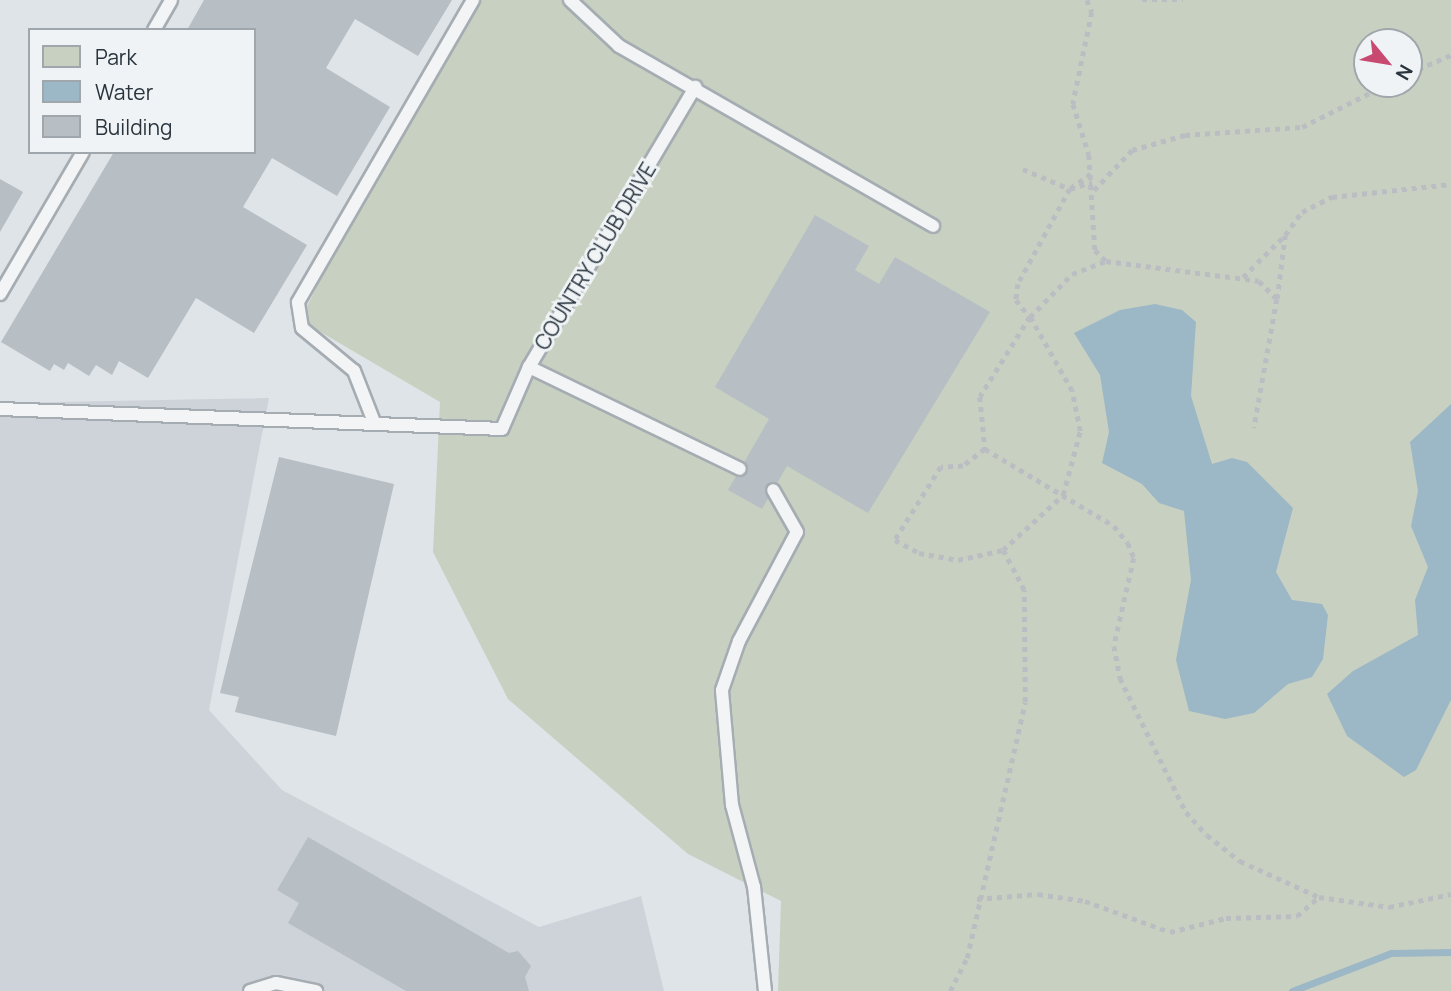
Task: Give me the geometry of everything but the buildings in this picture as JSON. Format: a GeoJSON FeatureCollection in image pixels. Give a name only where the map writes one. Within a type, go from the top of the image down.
{"type":"FeatureCollection","features":[{"type":"Feature","properties":{"kind":"lane"},"geometry":{"type":"LineString","coordinates":[[155,28],[172,0]]}},
{"type":"Feature","properties":{"kind":"lane"},"geometry":{"type":"LineString","coordinates":[[374,422],[354,371],[302,328],[298,302],[473,0]]}},
{"type":"Feature","properties":{"kind":"lane"},"geometry":{"type":"LineString","coordinates":[[570,0],[619,46],[695,87],[933,226]]}},
{"type":"Feature","properties":{"kind":"lane","name":"COUNTRY CLUB DRIVE"},"geometry":{"type":"LineString","coordinates":[[695,87],[529,368],[740,469]]}},
{"type":"Feature","properties":{"kind":"lane"},"geometry":{"type":"LineString","coordinates":[[0,294],[82,154]]}},
{"type":"Feature","properties":{"kind":"lane"},"geometry":{"type":"LineString","coordinates":[[0,409],[502,429],[529,368]]}},
{"type":"Feature","properties":{"kind":"lane"},"geometry":{"type":"LineString","coordinates":[[765,991],[754,887],[732,805],[722,690],[739,641],[797,532],[773,490]]}},
{"type":"Feature","properties":{"kind":"lane"},"geometry":{"type":"LineString","coordinates":[[250,991],[276,987],[316,991]]}},
{"type":"Feature","properties":{"kind":"path"},"geometry":{"type":"LineString","coordinates":[[1087,0],[1092,12],[1073,104],[1093,182],[1089,221],[1095,250],[1106,261]]}},
{"type":"Feature","properties":{"kind":"path"},"geometry":{"type":"LineString","coordinates":[[1142,0],[1183,0]]}},
{"type":"Feature","properties":{"kind":"path"},"geometry":{"type":"LineString","coordinates":[[1423,67],[1451,55]]}},
{"type":"Feature","properties":{"kind":"path"},"geometry":{"type":"LineString","coordinates":[[1093,191],[1132,150],[1185,135],[1302,127],[1360,98]]}},
{"type":"Feature","properties":{"kind":"path"},"geometry":{"type":"LineString","coordinates":[[1023,169],[1070,190],[1093,182]]}},
{"type":"Feature","properties":{"kind":"path"},"geometry":{"type":"LineString","coordinates":[[985,449],[963,466],[941,467],[895,540],[919,553],[958,560],[1003,550],[1063,495],[1080,431],[1072,391],[1030,317],[1016,300],[1018,284],[1070,190],[1091,174]]}},
{"type":"Feature","properties":{"kind":"path"},"geometry":{"type":"LineString","coordinates":[[1242,277],[1285,235],[1303,212],[1332,197],[1451,184]]}},
{"type":"Feature","properties":{"kind":"path"},"geometry":{"type":"LineString","coordinates":[[1254,428],[1277,299],[1285,235]]}},
{"type":"Feature","properties":{"kind":"path"},"geometry":{"type":"LineString","coordinates":[[985,449],[979,397],[1030,317],[1072,274],[1106,261],[1230,280],[1242,277],[1259,281],[1277,299]]}},
{"type":"Feature","properties":{"kind":"path"},"geometry":{"type":"LineString","coordinates":[[985,449],[1115,526],[1131,550],[1114,646],[1120,678],[1186,812],[1240,861],[1319,897],[1389,907],[1451,894]]}},
{"type":"Feature","properties":{"kind":"path"},"geometry":{"type":"LineString","coordinates":[[950,991],[967,958],[977,899],[1025,702],[1024,590],[1003,550]]}},
{"type":"Feature","properties":{"kind":"path"},"geometry":{"type":"LineString","coordinates":[[977,899],[1038,894],[1085,901],[1170,932],[1226,918],[1297,916],[1319,897]]}},
{"type":"Feature","properties":{"kind":"shaded area"},"geometry":{"type":"Polygon","coordinates":[[[269,398],[209,710],[282,790],[539,927],[641,896],[664,991],[0,991],[0,403],[269,398]]]}},
{"type":"Feature","properties":{"kind":"green space"},"geometry":{"type":"Polygon","coordinates":[[[470,0],[1451,0],[1451,991],[778,991],[781,901],[688,854],[508,699],[433,552],[440,402],[300,320],[419,84],[470,0]]]}},
{"type":"Feature","properties":{"kind":"water"},"geometry":{"type":"Polygon","coordinates":[[[1155,304],[1182,310],[1196,322],[1191,396],[1212,464],[1232,458],[1247,462],[1293,508],[1276,572],[1292,600],[1322,604],[1328,615],[1323,659],[1312,677],[1288,684],[1254,713],[1225,719],[1189,711],[1176,660],[1191,580],[1184,511],[1159,503],[1142,484],[1102,463],[1109,432],[1100,375],[1074,333],[1120,310],[1155,304]]]}},
{"type":"Feature","properties":{"kind":"water"},"geometry":{"type":"Polygon","coordinates":[[[1451,404],[1451,700],[1416,770],[1404,777],[1347,736],[1327,694],[1353,671],[1418,635],[1415,600],[1428,567],[1411,526],[1418,491],[1410,442],[1451,404]]]}},
{"type":"Feature","properties":{"kind":"waterway"},"geometry":{"type":"LineString","coordinates":[[1292,991],[1391,953],[1451,952]]}}]}
